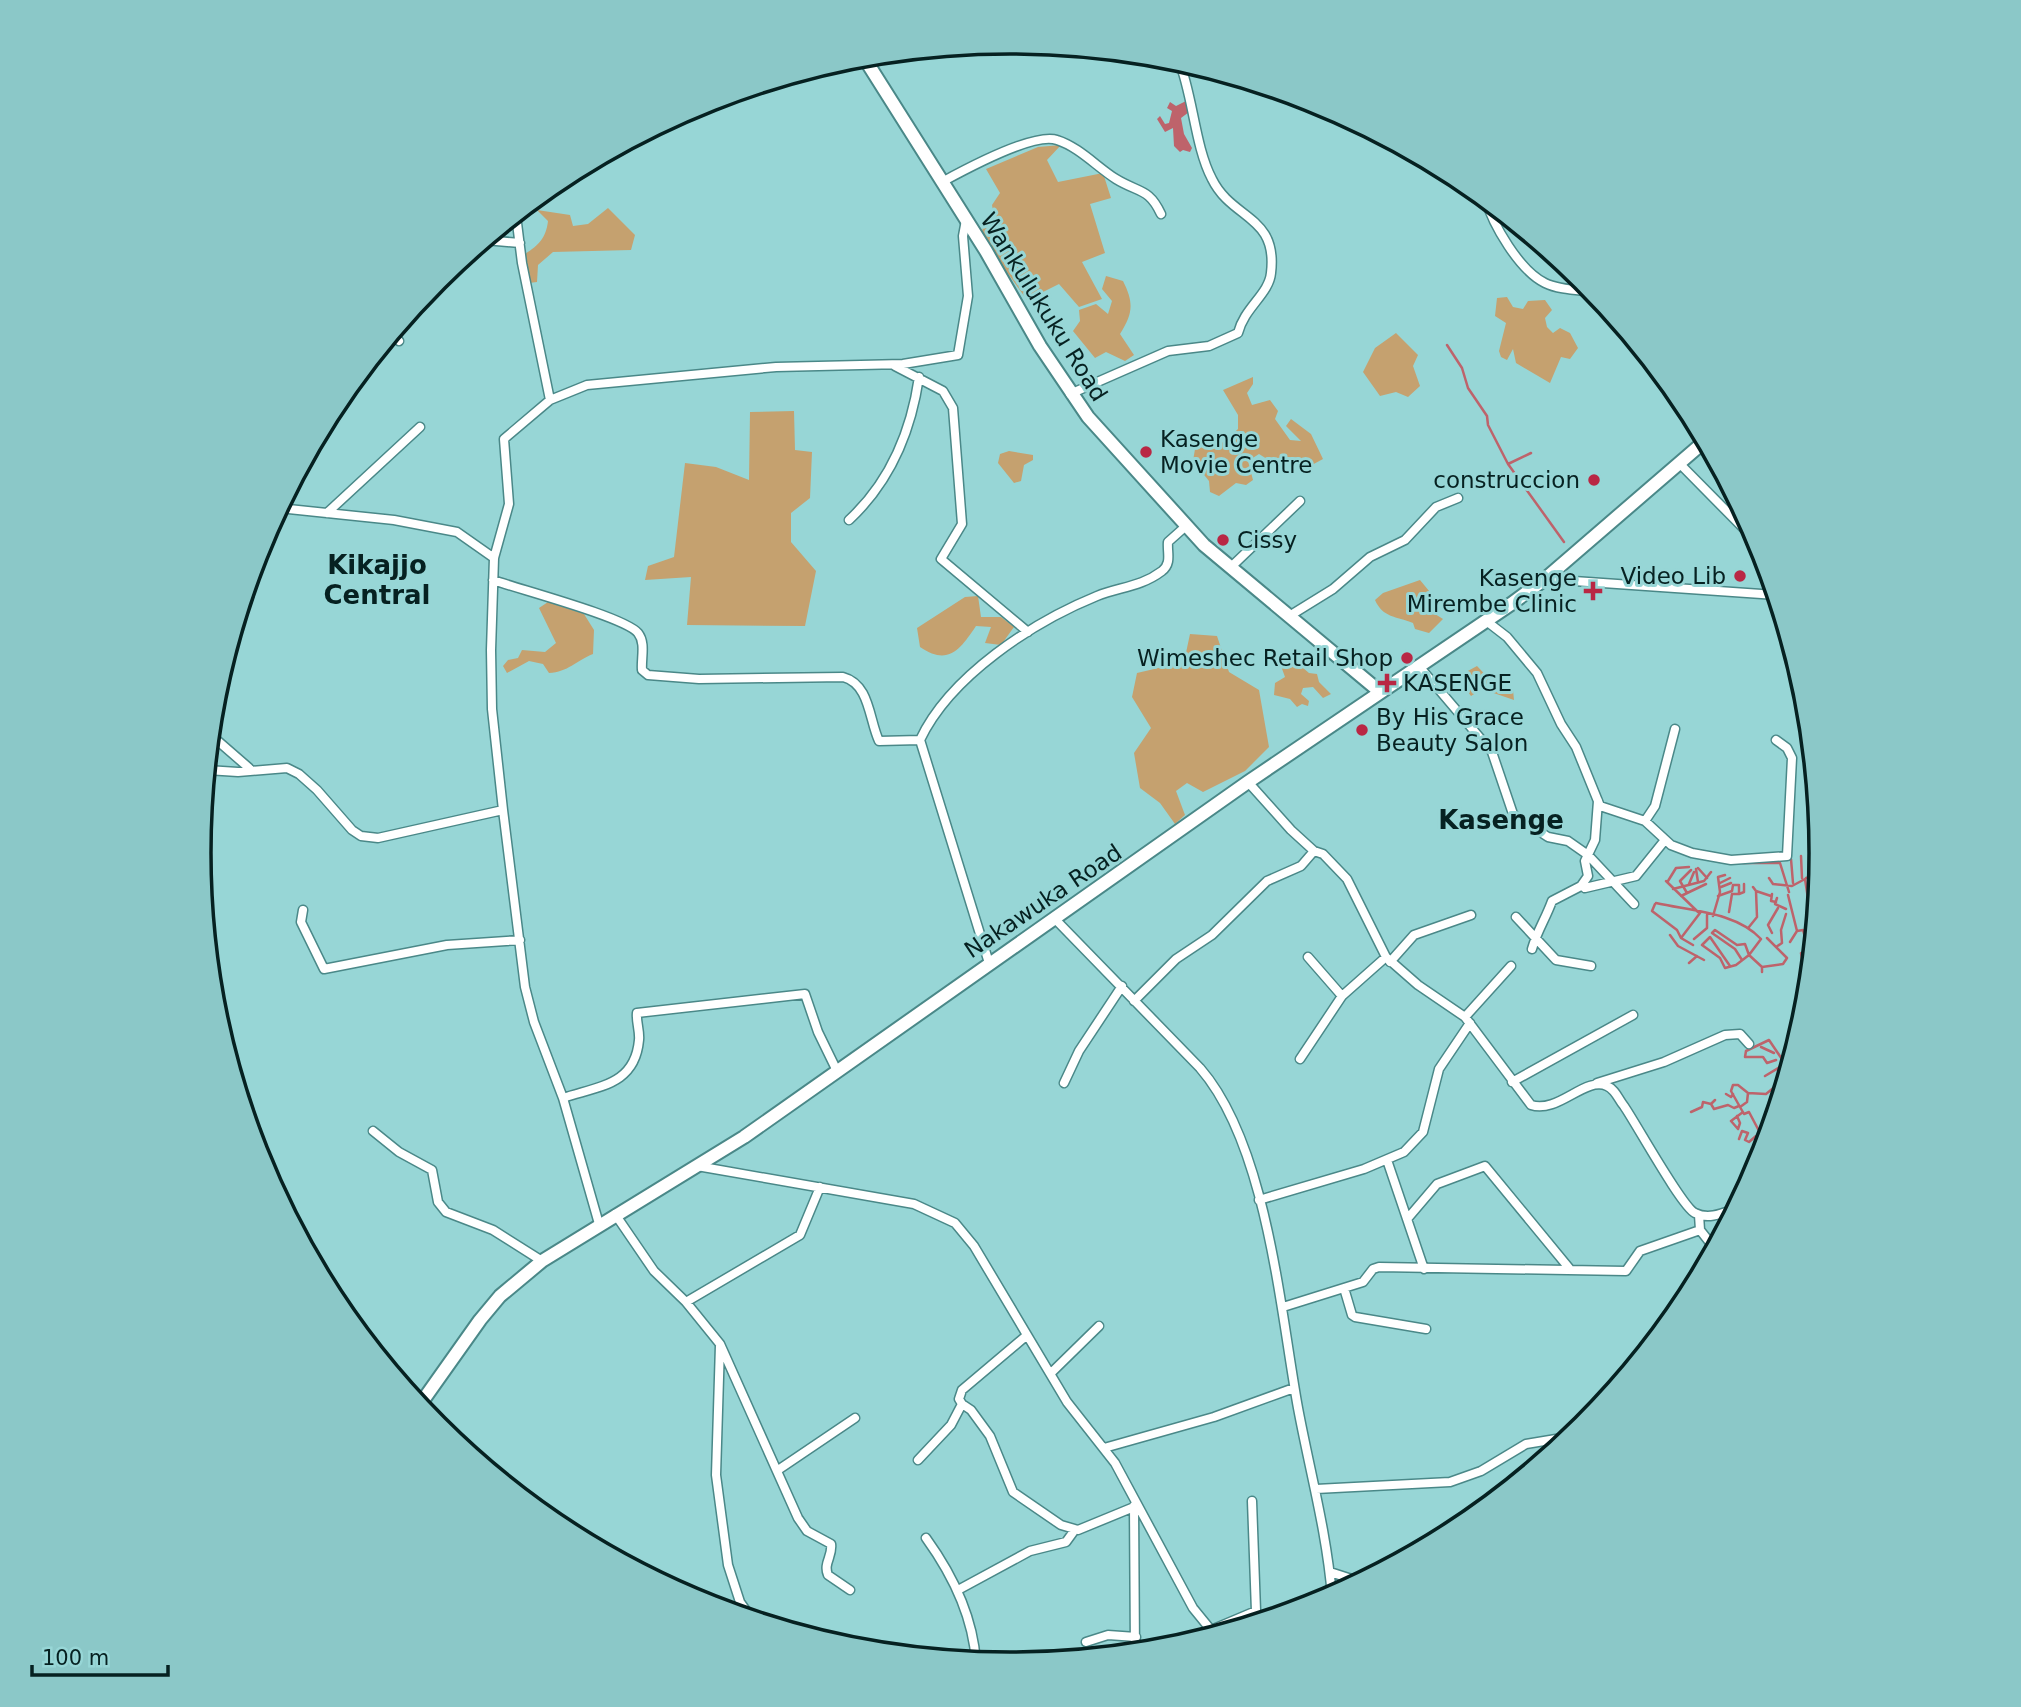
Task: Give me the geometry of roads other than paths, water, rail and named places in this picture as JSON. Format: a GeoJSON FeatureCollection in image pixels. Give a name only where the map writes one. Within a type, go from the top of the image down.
{"type":"FeatureCollection","features":[{"type":"Feature","properties":{"kind":"main road","name":"Wankulukuku Road"},"geometry":{"type":"LineString","coordinates":[[870,67],[966,220],[1070,394],[1110,444],[1186,526],[1380,691]]}},
{"type":"Feature","properties":{"kind":"main road","name":"Nakawuka Road"},"geometry":{"type":"LineString","coordinates":[[425,1397],[480,1320],[508,1289],[542,1261],[696,1166],[837,1071],[1248,782],[1545,579],[1699,447]]}},
{"type":"Feature","properties":{"kind":"street"},"geometry":{"type":"LineString","coordinates":[[1070,394],[1175,349],[1209,346],[1238,333],[1246,311],[1260,296],[1271,276],[1270,240],[1263,229],[1222,193],[1210,175],[1183,74]]}},
{"type":"Feature","properties":{"kind":"street"},"geometry":{"type":"LineString","coordinates":[[942,182],[1017,147],[1050,138],[1062,142],[1125,184],[1150,194],[1161,214]]}},
{"type":"Feature","properties":{"kind":"street"},"geometry":{"type":"LineString","coordinates":[[1493,216],[1501,235],[1541,280],[1577,289]]}},
{"type":"Feature","properties":{"kind":"street"},"geometry":{"type":"LineString","coordinates":[[599,1224],[563,1098],[534,1022],[525,987],[503,810],[492,709],[494,558],[509,505],[504,439],[550,400],[587,385],[623,379],[776,367],[891,364],[958,355],[968,296],[963,249],[966,220]]}},
{"type":"Feature","properties":{"kind":"street"},"geometry":{"type":"LineString","coordinates":[[517,225],[537,344],[550,400]]}},
{"type":"Feature","properties":{"kind":"street"},"geometry":{"type":"LineString","coordinates":[[498,241],[520,243]]}},
{"type":"Feature","properties":{"kind":"street"},"geometry":{"type":"LineString","coordinates":[[891,364],[943,391],[953,408],[962,524],[941,559],[1028,632]]}},
{"type":"Feature","properties":{"kind":"street"},"geometry":{"type":"LineString","coordinates":[[849,520],[873,494],[905,441],[919,377]]}},
{"type":"Feature","properties":{"kind":"street"},"geometry":{"type":"LineString","coordinates":[[327,513],[420,428]]}},
{"type":"Feature","properties":{"kind":"street"},"geometry":{"type":"LineString","coordinates":[[1680,464],[1737,522]]}},
{"type":"Feature","properties":{"kind":"street"},"geometry":{"type":"LineString","coordinates":[[1291,615],[1333,589],[1370,557],[1405,540],[1436,507],[1458,499]]}},
{"type":"Feature","properties":{"kind":"street"},"geometry":{"type":"LineString","coordinates":[[1231,567],[1300,501]]}},
{"type":"Feature","properties":{"kind":"street"},"geometry":{"type":"LineString","coordinates":[[290,509],[394,520],[457,532],[494,558]]}},
{"type":"Feature","properties":{"kind":"street"},"geometry":{"type":"LineString","coordinates":[[989,963],[920,740],[947,698],[1028,632],[1095,597],[1133,587],[1162,571],[1168,563],[1168,542],[1186,526]]}},
{"type":"Feature","properties":{"kind":"street"},"geometry":{"type":"LineString","coordinates":[[1545,579],[1766,594]]}},
{"type":"Feature","properties":{"kind":"street"},"geometry":{"type":"LineString","coordinates":[[493,580],[579,607],[638,632],[642,644],[642,670],[648,676],[699,679],[852,679],[864,695],[879,741],[920,740]]}},
{"type":"Feature","properties":{"kind":"street"},"geometry":{"type":"LineString","coordinates":[[1485,620],[1507,637],[1537,673],[1561,724],[1576,747],[1598,801],[1609,811],[1645,821],[1680,850],[1717,859],[1787,856],[1792,758],[1787,748],[1776,740]]}},
{"type":"Feature","properties":{"kind":"street"},"geometry":{"type":"LineString","coordinates":[[1418,665],[1492,752],[1513,814],[1548,837],[1568,841],[1588,855],[1634,904]]}},
{"type":"Feature","properties":{"kind":"street"},"geometry":{"type":"LineString","coordinates":[[1645,821],[1655,806],[1675,729]]}},
{"type":"Feature","properties":{"kind":"street"},"geometry":{"type":"LineString","coordinates":[[219,742],[249,768]]}},
{"type":"Feature","properties":{"kind":"street"},"geometry":{"type":"LineString","coordinates":[[216,771],[238,772],[249,768],[287,768],[299,774],[352,830],[361,836],[396,835],[503,810]]}},
{"type":"Feature","properties":{"kind":"street"},"geometry":{"type":"LineString","coordinates":[[1248,782],[1266,804],[1314,851],[1323,854],[1347,880],[1388,959],[1467,1020],[1522,1096],[1538,1107],[1556,1103],[1597,1083],[1664,1062],[1725,1035],[1740,1034],[1749,1044]]}},
{"type":"Feature","properties":{"kind":"street"},"geometry":{"type":"LineString","coordinates":[[1532,949],[1552,901],[1581,886],[1588,876],[1585,861],[1595,840],[1598,801]]}},
{"type":"Feature","properties":{"kind":"street"},"geometry":{"type":"LineString","coordinates":[[1585,888],[1636,876],[1665,840]]}},
{"type":"Feature","properties":{"kind":"street"},"geometry":{"type":"LineString","coordinates":[[1134,1001],[1176,959],[1212,936],[1266,881],[1301,866],[1314,851]]}},
{"type":"Feature","properties":{"kind":"street"},"geometry":{"type":"LineString","coordinates":[[303,910],[301,922],[324,969],[447,945],[520,940]]}},
{"type":"Feature","properties":{"kind":"street"},"geometry":{"type":"LineString","coordinates":[[1300,1059],[1342,996],[1414,935],[1471,915]]}},
{"type":"Feature","properties":{"kind":"street"},"geometry":{"type":"LineString","coordinates":[[1516,917],[1556,960],[1591,966]]}},
{"type":"Feature","properties":{"kind":"street"},"geometry":{"type":"LineString","coordinates":[[1055,919],[1200,1068],[1226,1101],[1259,1199],[1283,1307],[1294,1388],[1316,1489],[1331,1585]]}},
{"type":"Feature","properties":{"kind":"street"},"geometry":{"type":"LineString","coordinates":[[1308,957],[1342,996]]}},
{"type":"Feature","properties":{"kind":"street"},"geometry":{"type":"LineString","coordinates":[[1259,1199],[1398,1156],[1423,1132],[1439,1069],[1467,1020],[1511,966]]}},
{"type":"Feature","properties":{"kind":"street"},"geometry":{"type":"LineString","coordinates":[[1064,1083],[1079,1051],[1122,986]]}},
{"type":"Feature","properties":{"kind":"street"},"geometry":{"type":"LineString","coordinates":[[563,1098],[618,1079],[630,1070],[640,1037],[637,1013],[751,1002],[797,993],[805,994],[818,1032],[837,1071]]}},
{"type":"Feature","properties":{"kind":"street"},"geometry":{"type":"LineString","coordinates":[[1512,1082],[1633,1015]]}},
{"type":"Feature","properties":{"kind":"street"},"geometry":{"type":"LineString","coordinates":[[1597,1083],[1615,1091],[1679,1199],[1699,1215],[1716,1216],[1724,1213]]}},
{"type":"Feature","properties":{"kind":"street"},"geometry":{"type":"LineString","coordinates":[[373,1131],[399,1152],[432,1170],[438,1202],[446,1212],[494,1230],[542,1261]]}},
{"type":"Feature","properties":{"kind":"street"},"geometry":{"type":"LineString","coordinates":[[1387,1160],[1424,1269]]}},
{"type":"Feature","properties":{"kind":"street"},"geometry":{"type":"LineString","coordinates":[[696,1166],[914,1204],[956,1223],[974,1246],[1067,1402],[1104,1448],[1133,1504],[1194,1608],[1209,1628]]}},
{"type":"Feature","properties":{"kind":"street"},"geometry":{"type":"LineString","coordinates":[[1408,1218],[1437,1184],[1485,1166],[1569,1268]]}},
{"type":"Feature","properties":{"kind":"street"},"geometry":{"type":"LineString","coordinates":[[686,1302],[800,1235],[820,1187]]}},
{"type":"Feature","properties":{"kind":"street"},"geometry":{"type":"LineString","coordinates":[[615,1214],[654,1271],[686,1302],[720,1345],[807,1531],[831,1545],[832,1552],[826,1566],[828,1575],[850,1590]]}},
{"type":"Feature","properties":{"kind":"street"},"geometry":{"type":"LineString","coordinates":[[1699,1215],[1700,1230],[1709,1242]]}},
{"type":"Feature","properties":{"kind":"street"},"geometry":{"type":"LineString","coordinates":[[1283,1307],[1363,1282],[1373,1269],[1379,1267],[1626,1271],[1640,1251],[1700,1230]]}},
{"type":"Feature","properties":{"kind":"street"},"geometry":{"type":"LineString","coordinates":[[1344,1288],[1355,1317],[1426,1329]]}},
{"type":"Feature","properties":{"kind":"street"},"geometry":{"type":"LineString","coordinates":[[1051,1374],[1099,1326]]}},
{"type":"Feature","properties":{"kind":"street"},"geometry":{"type":"LineString","coordinates":[[1026,1336],[962,1390],[959,1399],[971,1410],[990,1436],[1013,1492],[1074,1531]]}},
{"type":"Feature","properties":{"kind":"street"},"geometry":{"type":"LineString","coordinates":[[720,1345],[716,1475],[727,1565],[743,1606]]}},
{"type":"Feature","properties":{"kind":"street"},"geometry":{"type":"LineString","coordinates":[[1104,1448],[1214,1417],[1294,1388]]}},
{"type":"Feature","properties":{"kind":"street"},"geometry":{"type":"LineString","coordinates":[[918,1460],[951,1425],[962,1404]]}},
{"type":"Feature","properties":{"kind":"street"},"geometry":{"type":"LineString","coordinates":[[778,1470],[855,1418]]}},
{"type":"Feature","properties":{"kind":"street"},"geometry":{"type":"LineString","coordinates":[[1316,1489],[1450,1482],[1481,1471],[1526,1444],[1553,1439]]}},
{"type":"Feature","properties":{"kind":"street"},"geometry":{"type":"LineString","coordinates":[[1243,1618],[1256,1611],[1252,1501]]}},
{"type":"Feature","properties":{"kind":"street"},"geometry":{"type":"LineString","coordinates":[[958,1590],[1030,1551],[1066,1542],[1074,1531],[1133,1504]]}},
{"type":"Feature","properties":{"kind":"street"},"geometry":{"type":"LineString","coordinates":[[1133,1504],[1136,1642]]}},
{"type":"Feature","properties":{"kind":"street"},"geometry":{"type":"LineString","coordinates":[[926,1538],[958,1590],[973,1631],[975,1652]]}},
{"type":"Feature","properties":{"kind":"street"},"geometry":{"type":"LineString","coordinates":[[1330,1572],[1347,1578]]}},
{"type":"Feature","properties":{"kind":"street"},"geometry":{"type":"LineString","coordinates":[[1086,1642],[1108,1635],[1136,1637]]}},
{"type":"Feature","properties":{"kind":"waterway"},"geometry":{"type":"LineString","coordinates":[[1447,345],[1462,368],[1468,388],[1487,416],[1488,425],[1508,464],[1564,542]]}},
{"type":"Feature","properties":{"kind":"waterway"},"geometry":{"type":"LineString","coordinates":[[1508,464],[1531,453]]}},
{"type":"Feature","properties":{"kind":"waterway"},"geometry":{"type":"LineString","coordinates":[[1801,856],[1802,878]]}},
{"type":"Feature","properties":{"kind":"waterway"},"geometry":{"type":"LineString","coordinates":[[1791,859],[1793,883]]}},
{"type":"Feature","properties":{"kind":"waterway"},"geometry":{"type":"LineString","coordinates":[[1743,863],[1780,863],[1789,892]]}},
{"type":"Feature","properties":{"kind":"waterway"},"geometry":{"type":"LineString","coordinates":[[1668,881],[1676,868],[1689,867]]}},
{"type":"Feature","properties":{"kind":"waterway"},"geometry":{"type":"LineString","coordinates":[[1698,868],[1707,878]]}},
{"type":"Feature","properties":{"kind":"waterway"},"geometry":{"type":"LineString","coordinates":[[1696,869],[1698,882]]}},
{"type":"Feature","properties":{"kind":"waterway"},"geometry":{"type":"LineString","coordinates":[[1687,893],[1680,881],[1691,870]]}},
{"type":"Feature","properties":{"kind":"waterway"},"geometry":{"type":"LineString","coordinates":[[1689,884],[1694,872]]}},
{"type":"Feature","properties":{"kind":"waterway"},"geometry":{"type":"LineString","coordinates":[[1673,889],[1704,881],[1711,872]]}},
{"type":"Feature","properties":{"kind":"waterway"},"geometry":{"type":"LineString","coordinates":[[1713,916],[1720,892],[1718,877],[1725,875]]}},
{"type":"Feature","properties":{"kind":"waterway"},"geometry":{"type":"LineString","coordinates":[[1720,883],[1730,878]]}},
{"type":"Feature","properties":{"kind":"waterway"},"geometry":{"type":"LineString","coordinates":[[1769,878],[1773,884],[1792,886],[1805,879],[1808,900]]}},
{"type":"Feature","properties":{"kind":"waterway"},"geometry":{"type":"LineString","coordinates":[[1666,881],[1698,912]]}},
{"type":"Feature","properties":{"kind":"waterway"},"geometry":{"type":"LineString","coordinates":[[1721,887],[1731,883]]}},
{"type":"Feature","properties":{"kind":"waterway"},"geometry":{"type":"LineString","coordinates":[[1681,896],[1706,884]]}},
{"type":"Feature","properties":{"kind":"waterway"},"geometry":{"type":"LineString","coordinates":[[1739,894],[1744,892],[1744,884]]}},
{"type":"Feature","properties":{"kind":"waterway"},"geometry":{"type":"LineString","coordinates":[[1718,896],[1732,891],[1733,885],[1739,885],[1739,894],[1732,894],[1729,912]]}},
{"type":"Feature","properties":{"kind":"waterway"},"geometry":{"type":"LineString","coordinates":[[1753,887],[1756,891],[1771,896]]}},
{"type":"Feature","properties":{"kind":"waterway"},"geometry":{"type":"LineString","coordinates":[[1749,927],[1757,917],[1756,891]]}},
{"type":"Feature","properties":{"kind":"waterway"},"geometry":{"type":"LineString","coordinates":[[1772,894],[1771,901],[1776,902]]}},
{"type":"Feature","properties":{"kind":"waterway"},"geometry":{"type":"LineString","coordinates":[[1788,895],[1797,931],[1790,942]]}},
{"type":"Feature","properties":{"kind":"waterway"},"geometry":{"type":"LineString","coordinates":[[1777,898],[1775,904],[1786,909]]}},
{"type":"Feature","properties":{"kind":"waterway"},"geometry":{"type":"LineString","coordinates":[[1656,903],[1712,914],[1751,930],[1761,939],[1749,955],[1762,967],[1762,972]]}},
{"type":"Feature","properties":{"kind":"waterway"},"geometry":{"type":"LineString","coordinates":[[1655,904],[1652,911],[1677,930],[1681,938],[1700,913]]}},
{"type":"Feature","properties":{"kind":"waterway"},"geometry":{"type":"LineString","coordinates":[[1772,933],[1768,925],[1778,908]]}},
{"type":"Feature","properties":{"kind":"waterway"},"geometry":{"type":"LineString","coordinates":[[1776,947],[1782,943],[1781,930],[1786,914]]}},
{"type":"Feature","properties":{"kind":"waterway"},"geometry":{"type":"LineString","coordinates":[[1694,939],[1707,928],[1707,915]]}},
{"type":"Feature","properties":{"kind":"waterway"},"geometry":{"type":"LineString","coordinates":[[1742,960],[1735,949],[1712,933],[1715,930],[1737,945],[1745,944],[1749,955]]}},
{"type":"Feature","properties":{"kind":"waterway"},"geometry":{"type":"LineString","coordinates":[[1797,931],[1803,930],[1805,937]]}},
{"type":"Feature","properties":{"kind":"waterway"},"geometry":{"type":"LineString","coordinates":[[1670,935],[1678,946],[1704,960]]}},
{"type":"Feature","properties":{"kind":"waterway"},"geometry":{"type":"LineString","coordinates":[[1730,966],[1710,937],[1702,945],[1720,958],[1725,968],[1736,965],[1749,955]]}},
{"type":"Feature","properties":{"kind":"waterway"},"geometry":{"type":"LineString","coordinates":[[1681,938],[1693,945]]}},
{"type":"Feature","properties":{"kind":"waterway"},"geometry":{"type":"LineString","coordinates":[[1762,967],[1783,964],[1787,958],[1767,938]]}},
{"type":"Feature","properties":{"kind":"waterway"},"geometry":{"type":"LineString","coordinates":[[1802,962],[1801,953],[1804,952]]}},
{"type":"Feature","properties":{"kind":"waterway"},"geometry":{"type":"LineString","coordinates":[[1689,963],[1697,956]]}},
{"type":"Feature","properties":{"kind":"waterway"},"geometry":{"type":"LineString","coordinates":[[1776,1060],[1767,1063],[1763,1057],[1745,1057],[1746,1051],[1769,1040],[1783,1060]]}},
{"type":"Feature","properties":{"kind":"waterway"},"geometry":{"type":"LineString","coordinates":[[1761,1047],[1774,1053]]}},
{"type":"Feature","properties":{"kind":"waterway"},"geometry":{"type":"LineString","coordinates":[[1765,1076],[1781,1066]]}},
{"type":"Feature","properties":{"kind":"waterway"},"geometry":{"type":"LineString","coordinates":[[1740,1107],[1731,1091],[1733,1085],[1738,1085],[1748,1093],[1766,1094],[1774,1087]]}},
{"type":"Feature","properties":{"kind":"waterway"},"geometry":{"type":"LineString","coordinates":[[1748,1093],[1747,1102],[1740,1107],[1744,1114],[1749,1112],[1760,1130]]}},
{"type":"Feature","properties":{"kind":"waterway"},"geometry":{"type":"LineString","coordinates":[[1726,1094],[1731,1097],[1733,1094]]}},
{"type":"Feature","properties":{"kind":"waterway"},"geometry":{"type":"LineString","coordinates":[[1691,1112],[1702,1107],[1703,1102],[1711,1104],[1715,1100]]}},
{"type":"Feature","properties":{"kind":"waterway"},"geometry":{"type":"LineString","coordinates":[[1711,1104],[1714,1109],[1728,1105],[1734,1108],[1739,1106]]}},
{"type":"Feature","properties":{"kind":"waterway"},"geometry":{"type":"LineString","coordinates":[[1737,1116],[1740,1123],[1738,1129],[1731,1121],[1743,1112]]}},
{"type":"Feature","properties":{"kind":"waterway"},"geometry":{"type":"LineString","coordinates":[[1739,1139],[1742,1131],[1748,1133],[1745,1140],[1749,1142],[1757,1136]]}},
{"type":"Feature","properties":{"kind":"place","name":"Kasenge Movie Centre"},"geometry":{"type":"Point","coordinates":[1146,452]}},
{"type":"Feature","properties":{"kind":"place","name":"construccion"},"geometry":{"type":"Point","coordinates":[1594,480]}},
{"type":"Feature","properties":{"kind":"place","name":"Cissy"},"geometry":{"type":"Point","coordinates":[1223,540]}},
{"type":"Feature","properties":{"kind":"place","name":"Video Lib"},"geometry":{"type":"Point","coordinates":[1740,576]}},
{"type":"Feature","properties":{"kind":"place","name":"Kasenge Mirembe Clinic"},"geometry":{"type":"Point","coordinates":[1593,591]}},
{"type":"Feature","properties":{"kind":"place","name":"Wimeshec Retail Shop"},"geometry":{"type":"Point","coordinates":[1407,658]}},
{"type":"Feature","properties":{"kind":"place","name":"KASENGE"},"geometry":{"type":"Point","coordinates":[1387,683]}},
{"type":"Feature","properties":{"kind":"place","name":"By His Grace Beauty Salon"},"geometry":{"type":"Point","coordinates":[1362,730]}},
{"type":"Feature","properties":{"kind":"district","name":"Kikajjo Central"},"geometry":{"type":"Point","coordinates":[377,580]}},
{"type":"Feature","properties":{"kind":"district","name":"Kasenge"},"geometry":{"type":"Point","coordinates":[1501,820]}}]}
